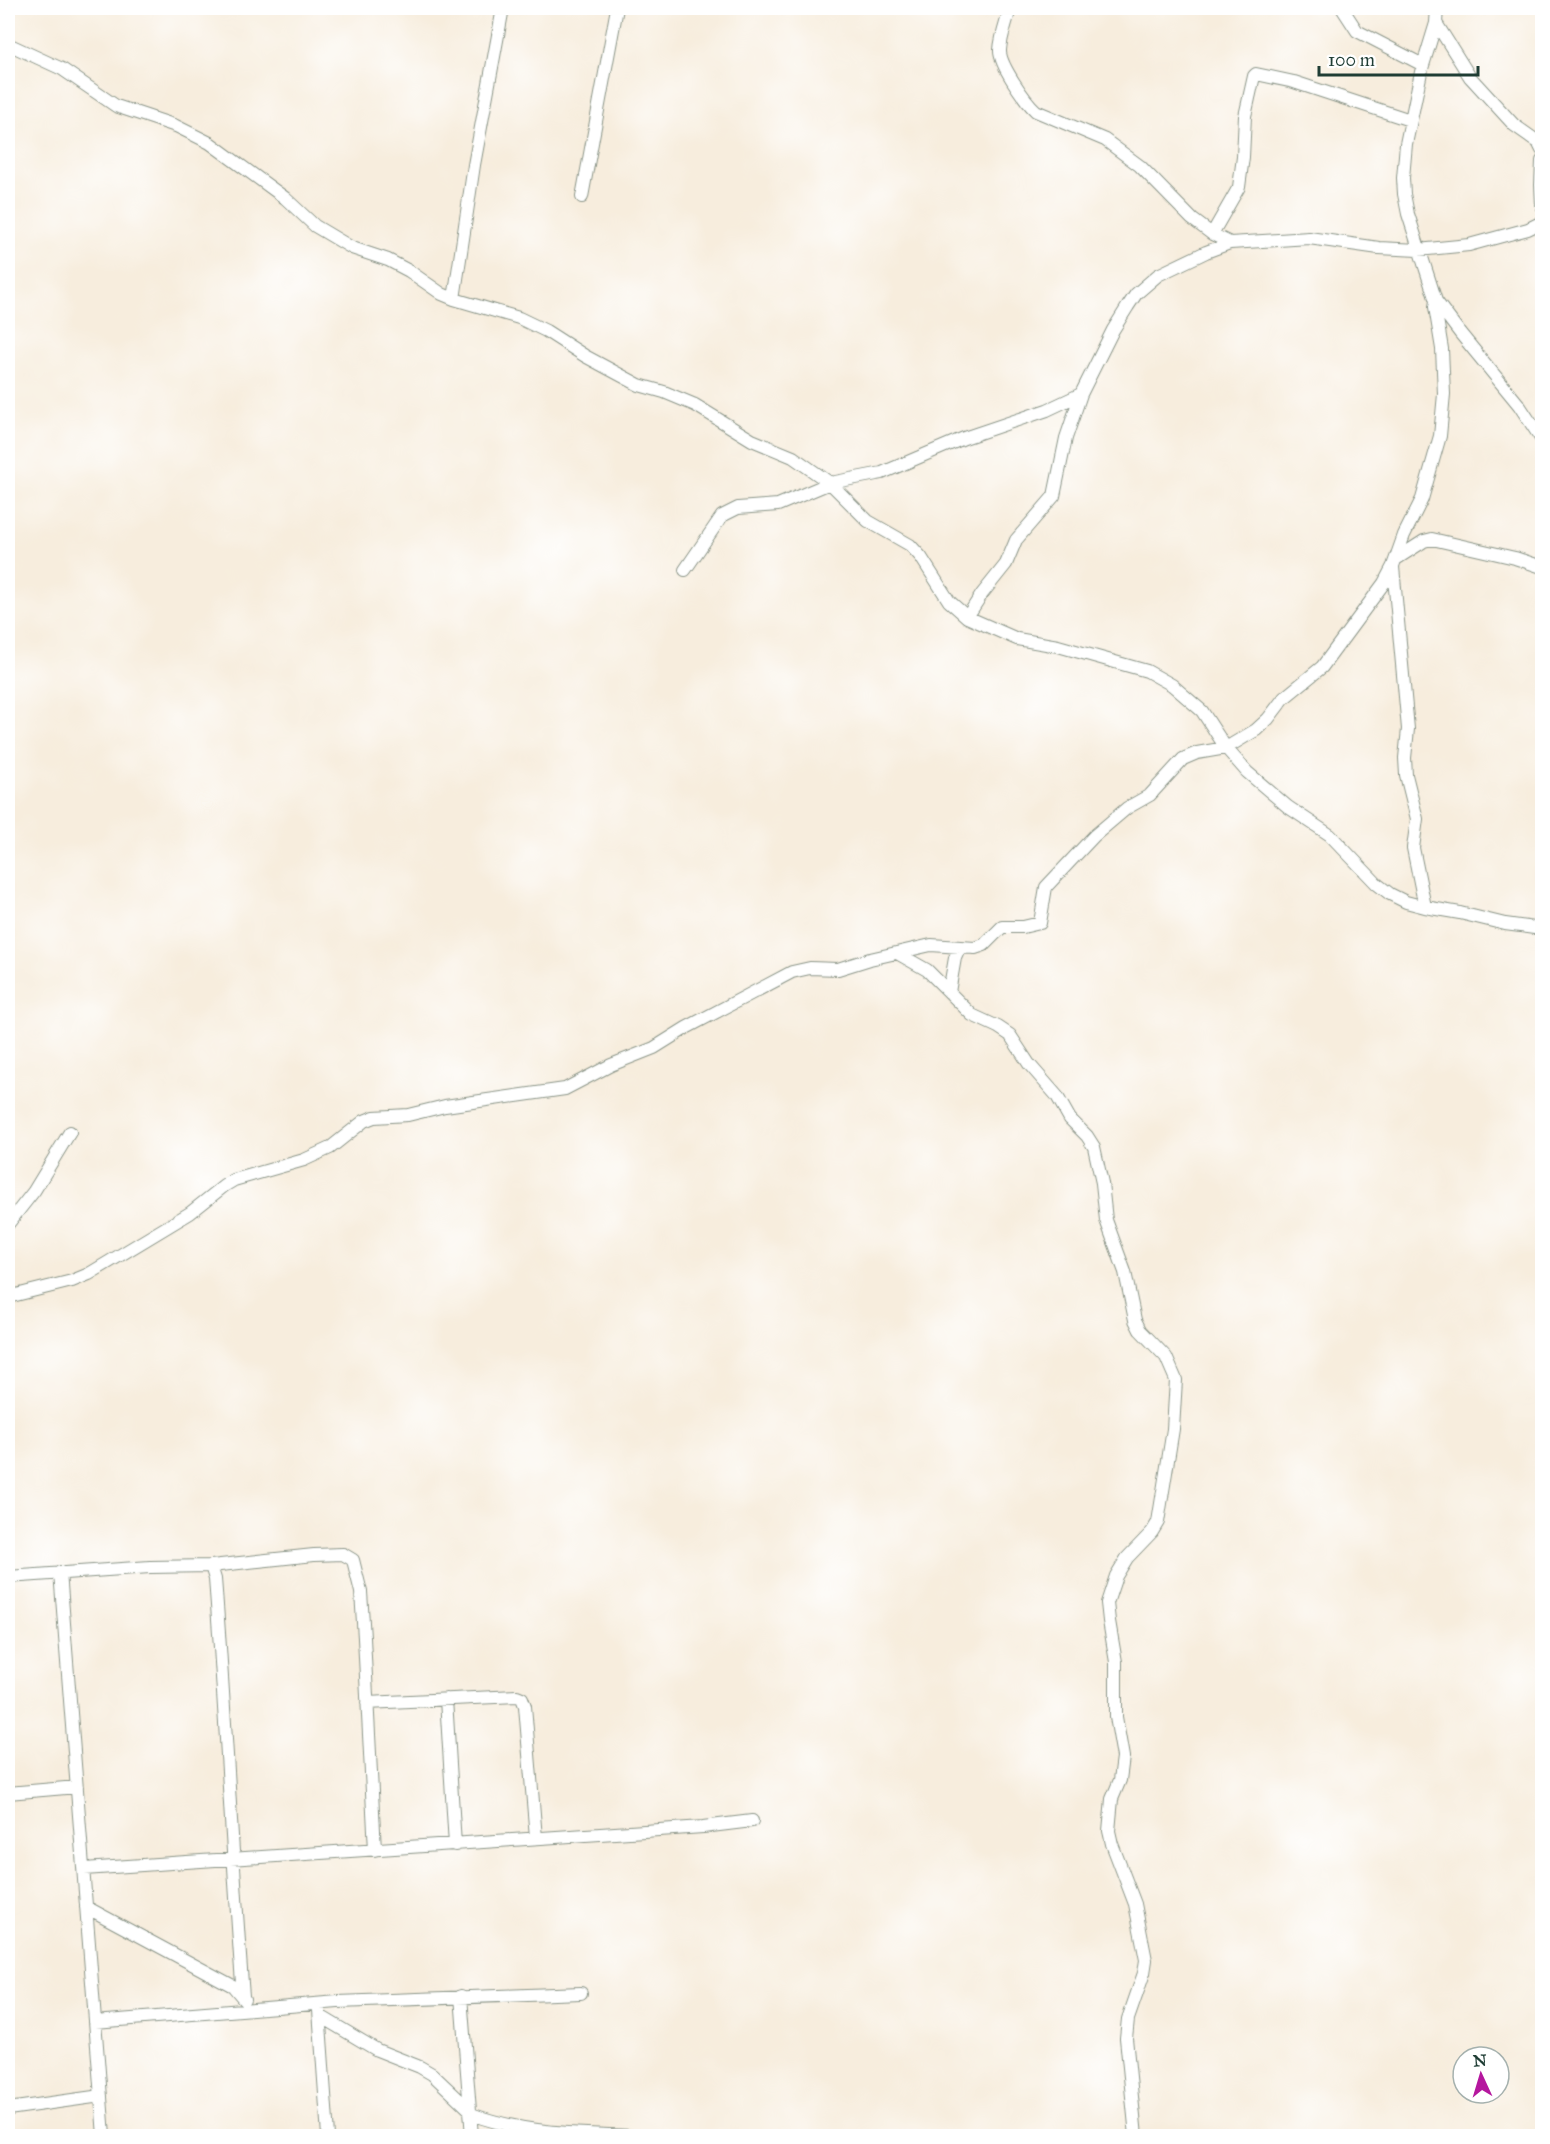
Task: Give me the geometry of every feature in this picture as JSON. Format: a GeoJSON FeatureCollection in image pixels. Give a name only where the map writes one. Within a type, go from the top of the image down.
{"type":"FeatureCollection","features":[{"type":"Feature","properties":{"kind":"street"},"geometry":{"type":"LineString","coordinates":[[454,299],[476,155],[503,8]]}},
{"type":"Feature","properties":{"kind":"street"},"geometry":{"type":"LineString","coordinates":[[582,197],[616,8]]}},
{"type":"Feature","properties":{"kind":"street"},"geometry":{"type":"LineString","coordinates":[[1010,8],[1002,36],[1000,57],[1004,68],[1030,106],[1036,111],[1105,140],[1140,166],[1192,219],[1212,234],[1230,243]]}},
{"type":"Feature","properties":{"kind":"street"},"geometry":{"type":"LineString","coordinates":[[1342,8],[1357,31],[1423,65]]}},
{"type":"Feature","properties":{"kind":"street"},"geometry":{"type":"LineString","coordinates":[[1437,8],[1436,23],[1410,120],[1406,144],[1404,194],[1418,250],[1436,301],[1519,405],[1542,440]]}},
{"type":"Feature","properties":{"kind":"street"},"geometry":{"type":"LineString","coordinates":[[1436,23],[1470,78],[1514,125],[1538,142],[1542,150]]}},
{"type":"Feature","properties":{"kind":"street"},"geometry":{"type":"LineString","coordinates":[[8,44],[62,69],[116,106],[176,126],[210,143],[285,198],[315,226],[352,248],[388,260],[442,294],[519,318],[546,331],[585,356],[639,385],[664,392],[695,405],[752,440],[793,457],[831,483],[868,521],[910,545],[921,557],[950,601],[967,617],[1017,639],[1058,646],[1147,671],[1172,685],[1193,701],[1212,723],[1226,748],[1247,772],[1288,807],[1330,835],[1377,884],[1406,902],[1505,924],[1542,929]]}},
{"type":"Feature","properties":{"kind":"street"},"geometry":{"type":"LineString","coordinates":[[1212,234],[1239,187],[1245,116],[1256,74],[1294,82],[1410,120]]}},
{"type":"Feature","properties":{"kind":"street"},"geometry":{"type":"LineString","coordinates":[[1542,161],[1542,206]]}},
{"type":"Feature","properties":{"kind":"street"},"geometry":{"type":"LineString","coordinates":[[967,617],[1006,564],[1016,540],[1054,496],[1066,438],[1081,394],[1113,330],[1136,294],[1158,275],[1230,243],[1309,238],[1379,248],[1418,250],[1469,245],[1528,229],[1542,222]]}},
{"type":"Feature","properties":{"kind":"street"},"geometry":{"type":"LineString","coordinates":[[8,1297],[72,1281],[89,1274],[197,1208],[234,1180],[304,1160],[330,1148],[364,1121],[408,1115],[445,1106],[565,1089],[611,1065],[654,1048],[686,1028],[792,972],[810,968],[838,969],[931,945],[980,947],[1002,927],[1023,927],[1040,923],[1046,887],[1094,836],[1127,808],[1150,795],[1183,759],[1197,753],[1226,748],[1256,730],[1284,698],[1322,667],[1384,583],[1422,499],[1443,418],[1443,369],[1436,301]]}},
{"type":"Feature","properties":{"kind":"street"},"geometry":{"type":"LineString","coordinates":[[685,570],[722,516],[729,511],[738,508],[778,505],[831,483],[882,473],[964,438],[1038,414],[1081,394]]}},
{"type":"Feature","properties":{"kind":"street"},"geometry":{"type":"LineString","coordinates":[[1395,562],[1424,541],[1432,539],[1515,558],[1542,567]]}},
{"type":"Feature","properties":{"kind":"street"},"geometry":{"type":"LineString","coordinates":[[1395,562],[1408,729],[1406,775],[1417,819],[1413,848],[1425,907]]}},
{"type":"Feature","properties":{"kind":"street"},"geometry":{"type":"LineString","coordinates":[[949,992],[955,958],[960,947]]}},
{"type":"Feature","properties":{"kind":"street"},"geometry":{"type":"LineString","coordinates":[[897,953],[921,966],[972,1015],[1010,1035],[1029,1064],[1057,1096],[1070,1119],[1091,1141],[1100,1171],[1106,1220],[1125,1272],[1135,1320],[1140,1330],[1166,1357],[1176,1380],[1173,1429],[1158,1522],[1152,1532],[1127,1558],[1111,1587],[1107,1603],[1116,1662],[1116,1717],[1123,1757],[1120,1780],[1112,1799],[1109,1831],[1112,1845],[1135,1904],[1146,1959],[1144,1973],[1128,2019],[1126,2038],[1126,2059],[1136,2136]]}},
{"type":"Feature","properties":{"kind":"street"},"geometry":{"type":"LineString","coordinates":[[8,1224],[34,1191],[70,1132]]}},
{"type":"Feature","properties":{"kind":"street"},"geometry":{"type":"LineString","coordinates":[[8,1577],[150,1567],[211,1566],[314,1555],[343,1554],[353,1560],[361,1592],[375,1850]]}},
{"type":"Feature","properties":{"kind":"street"},"geometry":{"type":"LineString","coordinates":[[211,1566],[215,1579],[222,1669],[232,1858],[244,2003]]}},
{"type":"Feature","properties":{"kind":"street"},"geometry":{"type":"LineString","coordinates":[[60,1572],[104,2136]]}},
{"type":"Feature","properties":{"kind":"street"},"geometry":{"type":"LineString","coordinates":[[367,1703],[517,1696],[522,1698],[525,1706],[536,1838]]}},
{"type":"Feature","properties":{"kind":"street"},"geometry":{"type":"LineString","coordinates":[[446,1699],[455,1845]]}},
{"type":"Feature","properties":{"kind":"street"},"geometry":{"type":"LineString","coordinates":[[8,1793],[77,1787]]}},
{"type":"Feature","properties":{"kind":"street"},"geometry":{"type":"LineString","coordinates":[[84,1869],[455,1845],[703,1827],[752,1821]]}},
{"type":"Feature","properties":{"kind":"street"},"geometry":{"type":"LineString","coordinates":[[86,1906],[233,1986],[244,2003]]}},
{"type":"Feature","properties":{"kind":"street"},"geometry":{"type":"LineString","coordinates":[[95,2022],[244,2003],[319,2010],[461,1996],[581,1993]]}},
{"type":"Feature","properties":{"kind":"street"},"geometry":{"type":"LineString","coordinates":[[461,1996],[472,2136]]}},
{"type":"Feature","properties":{"kind":"street"},"geometry":{"type":"LineString","coordinates":[[319,2010],[377,2050],[432,2074],[470,2112],[511,2127],[545,2132],[636,2136]]}},
{"type":"Feature","properties":{"kind":"street"},"geometry":{"type":"LineString","coordinates":[[319,2010],[328,2136]]}},
{"type":"Feature","properties":{"kind":"street"},"geometry":{"type":"LineString","coordinates":[[8,2109],[101,2096]]}}]}
